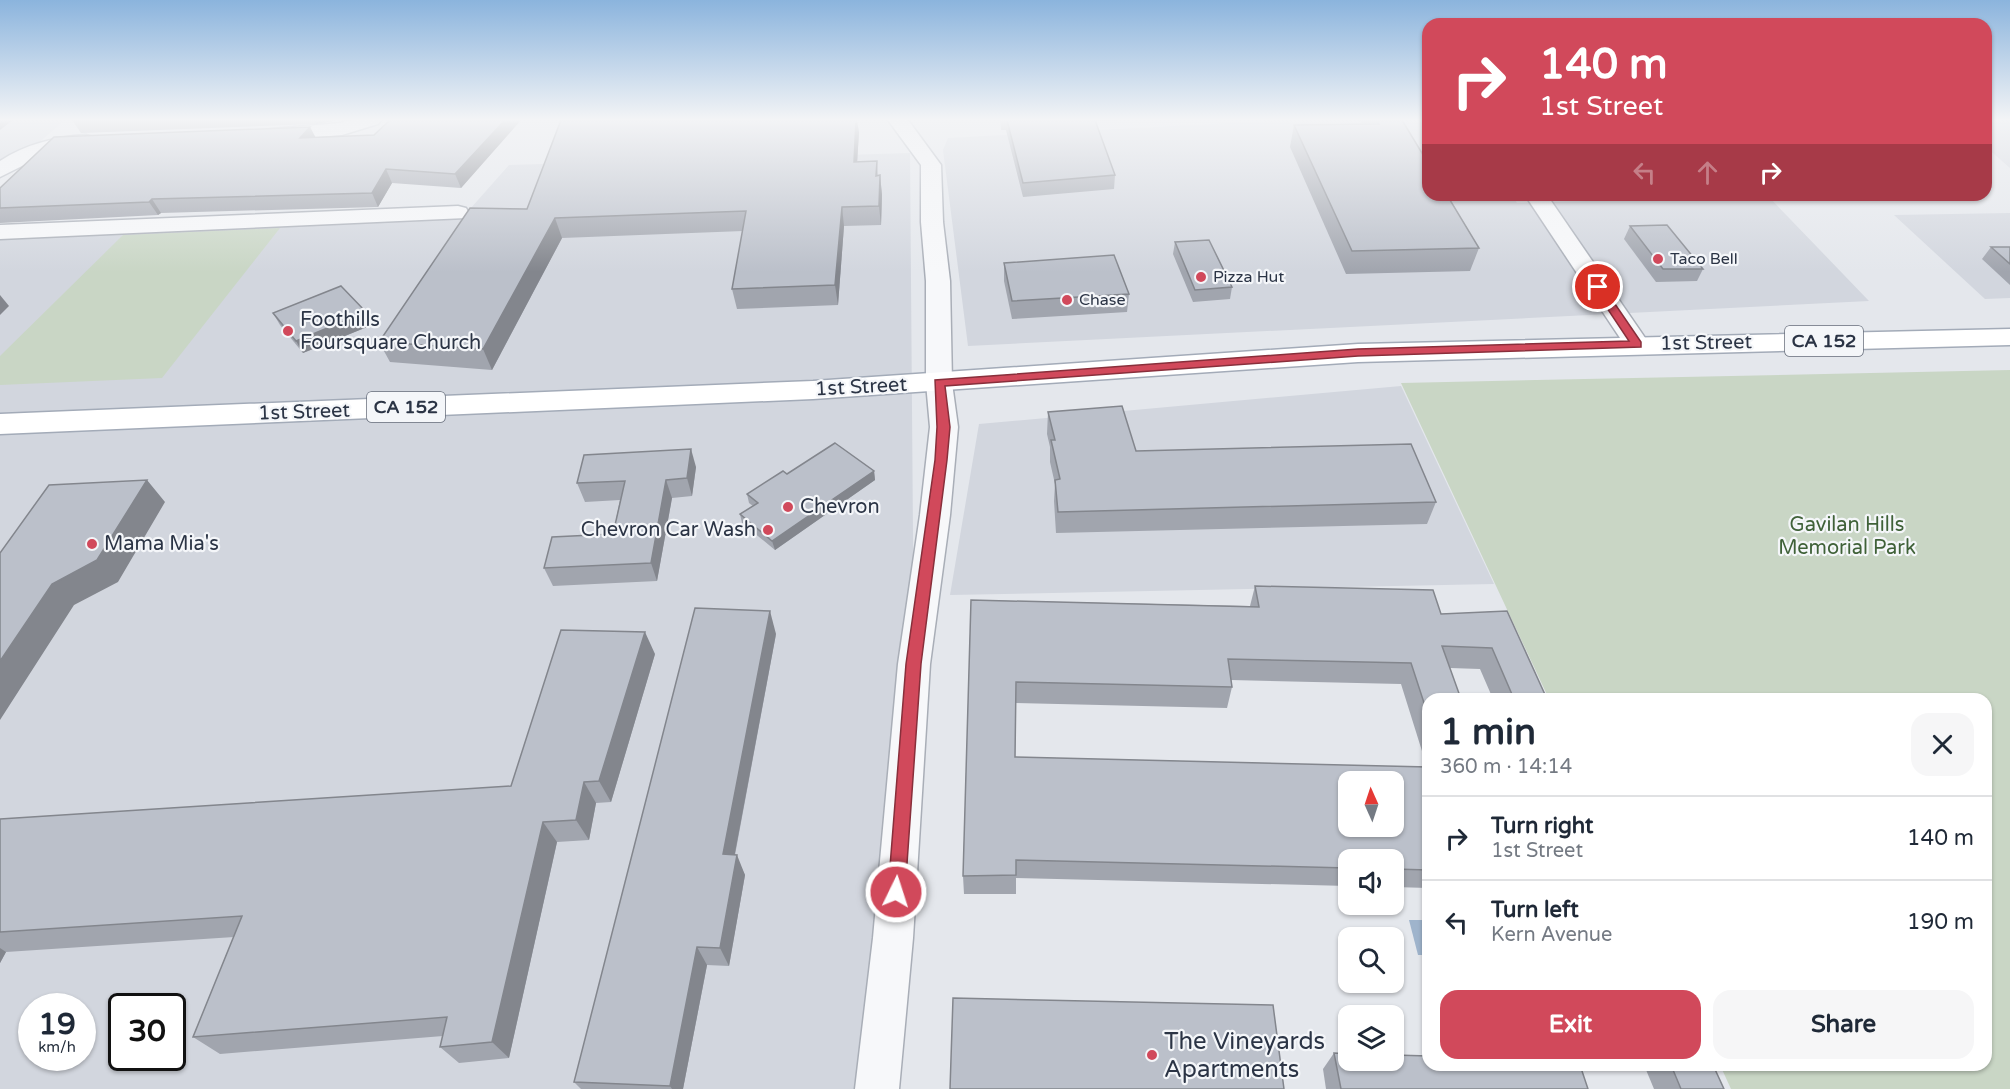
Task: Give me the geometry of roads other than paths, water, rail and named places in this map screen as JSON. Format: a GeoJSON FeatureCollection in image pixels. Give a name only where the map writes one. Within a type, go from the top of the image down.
{"type":"FeatureCollection","features":[{"type":"Feature","properties":{"kind":"main road","name":"1st Street"},"geometry":{"type":"LineString","coordinates":[[0,424],[718,395],[939,383],[1358,353],[2010,337]]}},
{"type":"Feature","properties":{"kind":"street"},"geometry":{"type":"LineString","coordinates":[[877,1089],[893,938],[914,664],[944,427],[939,383],[938,281],[932,222],[931,171]]}},
{"type":"Feature","properties":{"kind":"street"},"geometry":{"type":"LineString","coordinates":[[1540,201],[1637,345]]}},
{"type":"Feature","properties":{"kind":"street"},"geometry":{"type":"LineString","coordinates":[[0,232],[458,213]]}},
{"type":"Feature","properties":{"kind":"water"},"geometry":{"type":"Polygon","coordinates":[[[1409,920],[1422,920],[1422,955],[1418,955],[1409,920]]]}},
{"type":"Feature","properties":{"kind":"place","name":"Taco Bell"},"geometry":{"type":"Point","coordinates":[1658,259]}},
{"type":"Feature","properties":{"kind":"place","name":"Pizza Hut"},"geometry":{"type":"Point","coordinates":[1201,277]}},
{"type":"Feature","properties":{"kind":"place","name":"Chase"},"geometry":{"type":"Point","coordinates":[1067,300]}},
{"type":"Feature","properties":{"kind":"place","name":"Foothills Foursquare Church"},"geometry":{"type":"Point","coordinates":[288,331]}},
{"type":"Feature","properties":{"kind":"place","name":"Chevron"},"geometry":{"type":"Point","coordinates":[788,507]}},
{"type":"Feature","properties":{"kind":"place","name":"Chevron Car Wash"},"geometry":{"type":"Point","coordinates":[768,530]}},
{"type":"Feature","properties":{"kind":"place","name":"Mama Mia's"},"geometry":{"type":"Point","coordinates":[92,544]}},
{"type":"Feature","properties":{"kind":"place","name":"The Vineyards Apartments"},"geometry":{"type":"Point","coordinates":[1152,1055]}},
{"type":"Feature","properties":{"kind":"park label","name":"Gavilan Hills Memorial Park"},"geometry":{"type":"Point","coordinates":[1847,536]}}]}
